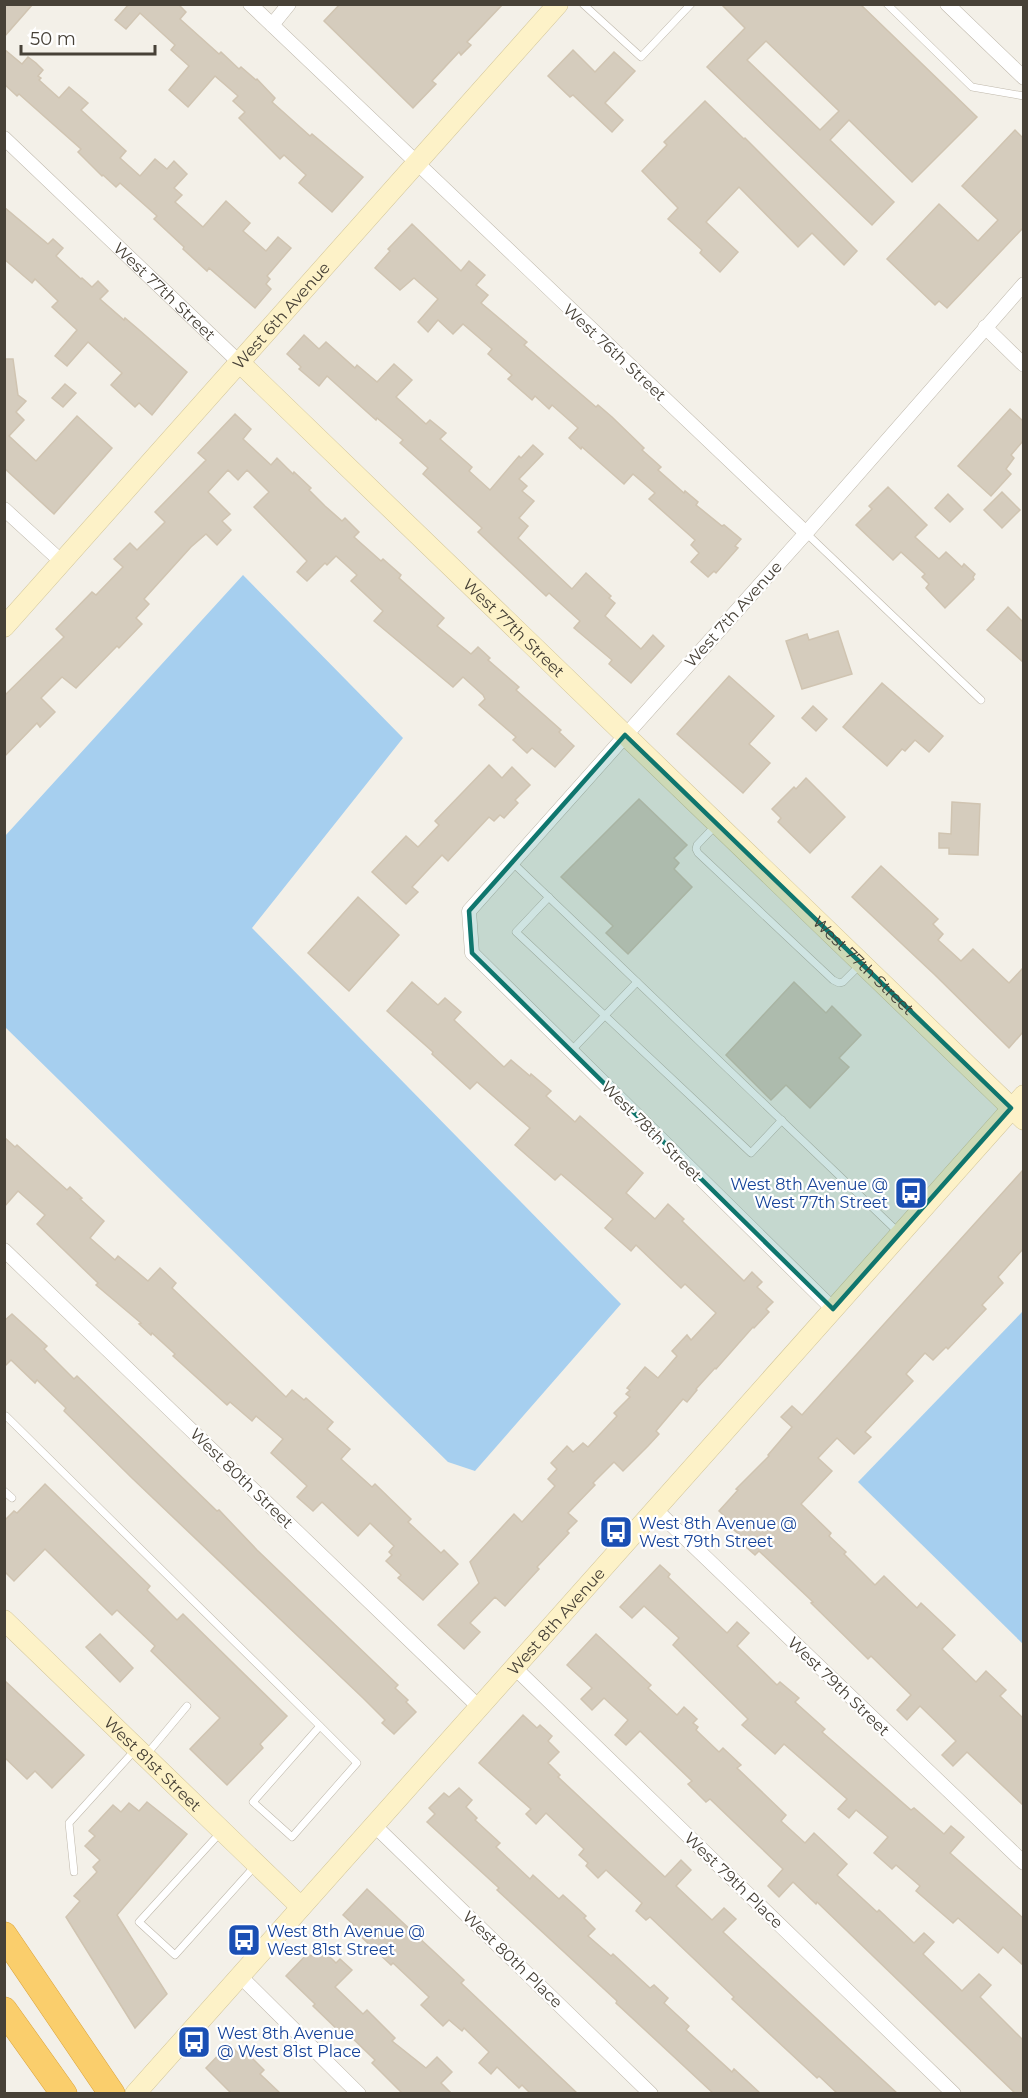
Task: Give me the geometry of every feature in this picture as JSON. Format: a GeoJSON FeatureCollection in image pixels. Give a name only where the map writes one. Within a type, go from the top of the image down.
{"type":"FeatureCollection","features":[{"type":"Feature","properties":{"kind":"highway"},"geometry":{"type":"LineString","coordinates":[[4,1935],[107,2085]]}},
{"type":"Feature","properties":{"kind":"highway"},"geometry":{"type":"LineString","coordinates":[[4,2010],[64,2094]]}},
{"type":"Feature","properties":{"kind":"street","name":"West 76th Street"},"geometry":{"type":"LineString","coordinates":[[250,4],[806,533]]}},
{"type":"Feature","properties":{"kind":"street"},"geometry":{"type":"LineString","coordinates":[[272,25],[289,4]]}},
{"type":"Feature","properties":{"kind":"street","name":"West 6th Avenue"},"geometry":{"type":"LineString","coordinates":[[4,627],[558,4]]}},
{"type":"Feature","properties":{"kind":"street"},"geometry":{"type":"LineString","coordinates":[[947,4],[1023,78]]}},
{"type":"Feature","properties":{"kind":"street","name":"West 77th Street"},"geometry":{"type":"LineString","coordinates":[[4,138],[862,963],[1019,1108]]}},
{"type":"Feature","properties":{"kind":"street","name":"West 7th Avenue"},"geometry":{"type":"LineString","coordinates":[[472,953],[469,911],[806,533],[1023,284]]}},
{"type":"Feature","properties":{"kind":"street"},"geometry":{"type":"LineString","coordinates":[[985,327],[1023,365]]}},
{"type":"Feature","properties":{"kind":"street"},"geometry":{"type":"LineString","coordinates":[[4,509],[63,563]]}},
{"type":"Feature","properties":{"kind":"street","name":"West 78th Street"},"geometry":{"type":"LineString","coordinates":[[472,953],[833,1309]]}},
{"type":"Feature","properties":{"kind":"street","name":"West 8th Avenue"},"geometry":{"type":"LineString","coordinates":[[135,2094],[900,1233],[1019,1108]]}},
{"type":"Feature","properties":{"kind":"street","name":"West 80th Street"},"geometry":{"type":"LineString","coordinates":[[4,1250],[479,1707]]}},
{"type":"Feature","properties":{"kind":"street","name":"West 79th Street"},"geometry":{"type":"LineString","coordinates":[[655,1509],[1023,1863]]}},
{"type":"Feature","properties":{"kind":"street","name":"West 81st Street"},"geometry":{"type":"LineString","coordinates":[[4,1620],[301,1907]]}},
{"type":"Feature","properties":{"kind":"street","name":"West 79th Place"},"geometry":{"type":"LineString","coordinates":[[514,1667],[954,2094]]}},
{"type":"Feature","properties":{"kind":"street","name":"West 80th Place"},"geometry":{"type":"LineString","coordinates":[[374,1825],[651,2094]]}},
{"type":"Feature","properties":{"kind":"street"},"geometry":{"type":"LineString","coordinates":[[240,1976],[359,2094]]}},
{"type":"Feature","properties":{"kind":"lane"},"geometry":{"type":"LineString","coordinates":[[583,4],[640,57],[691,4]]}},
{"type":"Feature","properties":{"kind":"lane"},"geometry":{"type":"LineString","coordinates":[[887,4],[972,87],[1023,96]]}},
{"type":"Feature","properties":{"kind":"lane","name":"West 76th Street"},"geometry":{"type":"LineString","coordinates":[[806,533],[981,699]]}},
{"type":"Feature","properties":{"kind":"lane"},"geometry":{"type":"LineString","coordinates":[[718,824],[697,845],[698,853],[833,980],[843,982],[862,963]]}},
{"type":"Feature","properties":{"kind":"lane"},"geometry":{"type":"LineString","coordinates":[[512,862],[900,1233]]}},
{"type":"Feature","properties":{"kind":"lane"},"geometry":{"type":"LineString","coordinates":[[549,897],[516,932],[751,1153],[782,1120]]}},
{"type":"Feature","properties":{"kind":"lane"},"geometry":{"type":"LineString","coordinates":[[571,1051],[637,982]]}},
{"type":"Feature","properties":{"kind":"lane"},"geometry":{"type":"LineString","coordinates":[[5,1416],[320,1725],[357,1763],[292,1837],[253,1802],[320,1725]]}},
{"type":"Feature","properties":{"kind":"lane"},"geometry":{"type":"LineString","coordinates":[[4,1491],[12,1498]]}},
{"type":"Feature","properties":{"kind":"lane"},"geometry":{"type":"LineString","coordinates":[[74,1872],[69,1823],[187,1706]]}},
{"type":"Feature","properties":{"kind":"lane"},"geometry":{"type":"LineString","coordinates":[[222,1830],[139,1922],[175,1955],[257,1865]]}},
{"type":"Feature","properties":{"kind":"highlighted area"},"geometry":{"type":"Polygon","coordinates":[[[625,735],[1011,1108],[833,1309],[472,953],[469,911],[625,735]]]}},
{"type":"Feature","properties":{"kind":"water"},"geometry":{"type":"Polygon","coordinates":[[[243,575],[403,738],[252,928],[621,1304],[475,1471],[448,1462],[5,1027],[5,836],[243,575]]]}},
{"type":"Feature","properties":{"kind":"water"},"geometry":{"type":"Polygon","coordinates":[[[1023,1311],[1023,1644],[858,1482],[1023,1311]]]}},
{"type":"Feature","properties":{"kind":"building"},"geometry":{"type":"Polygon","coordinates":[[[4,4],[33,4],[4,37],[4,4]]]}},
{"type":"Feature","properties":{"kind":"building"},"geometry":{"type":"Polygon","coordinates":[[[129,4],[178,4],[186,12],[180,19],[219,54],[221,52],[239,69],[241,67],[257,79],[275,98],[272,102],[310,136],[312,134],[363,177],[332,212],[299,183],[306,175],[284,155],[280,159],[239,118],[245,112],[233,101],[238,96],[215,76],[188,107],[169,90],[189,66],[171,50],[175,45],[140,13],[126,29],[115,20],[129,4]]]}},
{"type":"Feature","properties":{"kind":"building"},"geometry":{"type":"Polygon","coordinates":[[[340,4],[503,4],[467,42],[471,45],[461,55],[459,52],[432,81],[436,84],[413,108],[324,21],[340,4]]]}},
{"type":"Feature","properties":{"kind":"building"},"geometry":{"type":"Polygon","coordinates":[[[721,4],[860,4],[977,117],[912,182],[849,120],[830,140],[894,202],[872,225],[707,67],[745,28],[721,4]],[[766,41],[747,60],[820,130],[839,111],[766,41]]]}},
{"type":"Feature","properties":{"kind":"building"},"geometry":{"type":"Polygon","coordinates":[[[4,49],[22,64],[28,57],[36,63],[43,70],[38,76],[41,78],[39,80],[59,98],[69,87],[88,103],[81,110],[126,151],[120,158],[140,176],[155,159],[167,169],[174,161],[187,174],[174,188],[182,195],[175,202],[203,227],[226,201],[250,223],[243,231],[266,251],[278,237],[291,248],[267,276],[270,279],[266,284],[271,289],[255,308],[209,268],[207,271],[154,219],[157,216],[120,183],[116,187],[102,176],[78,152],[81,149],[19,94],[17,96],[4,84],[4,49]]]}},
{"type":"Feature","properties":{"kind":"building"},"geometry":{"type":"Polygon","coordinates":[[[573,50],[595,72],[614,52],[635,71],[605,103],[623,120],[612,132],[573,95],[570,97],[548,76],[573,50]]]}},
{"type":"Feature","properties":{"kind":"building"},"geometry":{"type":"Polygon","coordinates":[[[705,101],[857,251],[844,265],[812,233],[798,247],[739,187],[706,222],[738,252],[720,272],[700,253],[702,250],[668,219],[678,208],[642,171],[667,145],[664,142],[705,101]]]}},
{"type":"Feature","properties":{"kind":"building"},"geometry":{"type":"Polygon","coordinates":[[[1015,130],[1023,138],[1023,228],[947,308],[939,301],[935,305],[887,259],[939,204],[978,241],[998,220],[962,186],[1015,130]]]}},
{"type":"Feature","properties":{"kind":"building"},"geometry":{"type":"Polygon","coordinates":[[[4,207],[48,244],[53,239],[63,248],[56,256],[92,287],[98,281],[108,291],[100,299],[187,372],[152,415],[139,403],[135,407],[111,385],[122,373],[88,342],[67,366],[55,356],[77,330],[52,307],[58,301],[35,279],[32,283],[4,259],[4,207]]]}},
{"type":"Feature","properties":{"kind":"building"},"geometry":{"type":"Polygon","coordinates":[[[412,224],[461,271],[469,261],[485,275],[476,285],[488,295],[481,303],[527,342],[524,345],[596,407],[598,405],[612,417],[661,467],[658,470],[698,502],[696,505],[741,539],[735,546],[738,548],[716,573],[714,571],[708,577],[691,562],[699,553],[691,545],[695,540],[649,499],[655,493],[633,474],[624,484],[582,447],[581,449],[569,438],[578,428],[552,405],[549,409],[535,396],[532,400],[508,379],[512,375],[488,354],[492,349],[463,324],[453,334],[438,320],[428,332],[418,322],[438,299],[414,278],[400,290],[375,268],[390,251],[388,249],[412,224]]]}},
{"type":"Feature","properties":{"kind":"building"},"geometry":{"type":"Polygon","coordinates":[[[304,335],[319,349],[326,342],[355,368],[357,365],[377,382],[394,364],[412,380],[396,397],[426,424],[430,420],[446,433],[440,439],[472,467],[469,471],[490,490],[519,456],[521,458],[533,445],[543,454],[519,479],[527,486],[522,491],[534,501],[519,518],[528,526],[518,538],[572,589],[586,573],[611,596],[609,598],[615,603],[605,616],[641,649],[653,635],[664,646],[631,683],[609,664],[612,660],[574,628],[580,621],[549,593],[546,596],[478,532],[482,528],[423,474],[428,468],[400,443],[403,440],[377,418],[376,420],[327,376],[319,386],[299,369],[301,367],[287,354],[304,335]]]}},
{"type":"Feature","properties":{"kind":"building"},"geometry":{"type":"Polygon","coordinates":[[[4,359],[13,359],[18,395],[26,401],[16,412],[24,420],[9,436],[36,461],[77,416],[112,448],[54,514],[4,468],[4,359]]]}},
{"type":"Feature","properties":{"kind":"building"},"geometry":{"type":"Polygon","coordinates":[[[65,384],[76,393],[63,407],[52,398],[65,384]]]}},
{"type":"Feature","properties":{"kind":"building"},"geometry":{"type":"Polygon","coordinates":[[[1010,409],[1023,421],[1023,441],[1011,455],[1014,458],[1006,469],[1011,474],[991,496],[958,466],[1010,409]]]}},
{"type":"Feature","properties":{"kind":"building"},"geometry":{"type":"Polygon","coordinates":[[[235,414],[251,429],[243,439],[271,465],[277,458],[311,488],[309,490],[342,521],[345,518],[359,532],[354,537],[401,575],[399,578],[444,618],[437,626],[471,654],[478,647],[490,658],[488,660],[519,687],[516,690],[561,730],[559,732],[574,746],[555,767],[532,748],[527,753],[513,740],[516,737],[479,705],[485,699],[483,695],[463,677],[453,687],[374,621],[383,611],[351,581],[357,575],[336,556],[327,565],[325,563],[307,581],[297,572],[307,561],[254,507],[269,492],[247,470],[238,480],[228,470],[208,492],[230,514],[222,521],[231,530],[217,545],[206,534],[191,547],[144,599],[149,604],[136,618],[142,624],[76,688],[62,677],[41,698],[55,712],[40,727],[37,723],[4,757],[4,696],[64,637],[56,629],[92,592],[96,595],[123,567],[114,559],[130,543],[137,550],[165,522],[155,512],[206,460],[198,453],[235,414]]]}},
{"type":"Feature","properties":{"kind":"building"},"geometry":{"type":"Polygon","coordinates":[[[888,487],[927,525],[915,537],[939,559],[946,552],[962,567],[964,564],[975,574],[974,579],[945,608],[926,588],[929,584],[922,577],[925,574],[901,552],[893,560],[856,525],[872,509],[869,506],[888,487]]]}},
{"type":"Feature","properties":{"kind":"building"},"geometry":{"type":"Polygon","coordinates":[[[1002,492],[1020,510],[1002,528],[984,510],[1002,492]]]}},
{"type":"Feature","properties":{"kind":"building"},"geometry":{"type":"Polygon","coordinates":[[[948,494],[963,509],[950,522],[935,508],[948,494]]]}},
{"type":"Feature","properties":{"kind":"building"},"geometry":{"type":"Polygon","coordinates":[[[1008,607],[1023,622],[1023,662],[987,630],[1008,607]]]}},
{"type":"Feature","properties":{"kind":"building"},"geometry":{"type":"Polygon","coordinates":[[[838,631],[852,674],[802,689],[786,641],[807,634],[809,640],[838,631]]]}},
{"type":"Feature","properties":{"kind":"building"},"geometry":{"type":"Polygon","coordinates":[[[729,676],[774,716],[749,744],[770,763],[743,793],[677,734],[729,676]]]}},
{"type":"Feature","properties":{"kind":"building"},"geometry":{"type":"Polygon","coordinates":[[[882,683],[943,736],[929,752],[915,740],[905,751],[902,749],[887,766],[843,727],[882,683]]]}},
{"type":"Feature","properties":{"kind":"building"},"geometry":{"type":"Polygon","coordinates":[[[813,706],[827,719],[816,731],[802,718],[813,706]]]}},
{"type":"Feature","properties":{"kind":"building"},"geometry":{"type":"Polygon","coordinates":[[[489,765],[502,778],[512,767],[530,785],[515,800],[518,803],[504,818],[500,815],[494,821],[489,817],[448,861],[442,855],[412,887],[418,892],[406,904],[372,872],[406,836],[418,847],[439,825],[435,821],[489,765]]]}},
{"type":"Feature","properties":{"kind":"building"},"geometry":{"type":"Polygon","coordinates":[[[806,778],[845,817],[810,853],[778,822],[781,818],[772,809],[806,778]]]}},
{"type":"Feature","properties":{"kind":"building"},"geometry":{"type":"Polygon","coordinates":[[[639,799],[687,845],[674,858],[679,863],[674,869],[692,887],[628,954],[606,933],[613,926],[561,877],[639,799]]]}},
{"type":"Feature","properties":{"kind":"building"},"geometry":{"type":"Polygon","coordinates":[[[952,802],[980,804],[978,855],[949,854],[949,848],[939,848],[939,833],[951,834],[952,802]]]}},
{"type":"Feature","properties":{"kind":"building"},"geometry":{"type":"Polygon","coordinates":[[[881,866],[938,919],[933,924],[943,934],[938,940],[961,961],[973,949],[1009,983],[1023,968],[1023,1032],[1009,1048],[852,897],[881,866]]]}},
{"type":"Feature","properties":{"kind":"building"},"geometry":{"type":"Polygon","coordinates":[[[358,897],[399,935],[349,991],[308,953],[358,897]]]}},
{"type":"Feature","properties":{"kind":"building"},"geometry":{"type":"Polygon","coordinates":[[[412,982],[438,1005],[445,998],[461,1012],[454,1020],[504,1067],[511,1060],[530,1076],[531,1074],[551,1091],[546,1096],[575,1122],[580,1116],[643,1173],[626,1193],[655,1219],[668,1204],[684,1219],[682,1221],[744,1281],[752,1272],[762,1282],[757,1287],[773,1302],[766,1309],[769,1312],[715,1368],[687,1402],[683,1399],[656,1431],[659,1434],[648,1446],[623,1471],[614,1462],[593,1483],[595,1485],[568,1513],[577,1521],[567,1531],[569,1533],[505,1606],[495,1597],[470,1623],[480,1632],[464,1649],[438,1625],[479,1583],[470,1562],[514,1514],[522,1522],[555,1486],[548,1479],[557,1469],[551,1463],[567,1446],[573,1452],[583,1443],[588,1447],[617,1416],[614,1413],[630,1397],[626,1394],[630,1390],[627,1388],[645,1367],[658,1378],[677,1356],[672,1351],[687,1335],[691,1340],[716,1313],[685,1284],[681,1288],[636,1245],[631,1251],[605,1228],[613,1219],[561,1174],[555,1180],[515,1145],[530,1128],[477,1082],[470,1089],[387,1011],[412,982]]]}},
{"type":"Feature","properties":{"kind":"building"},"geometry":{"type":"Polygon","coordinates":[[[794,982],[826,1013],[832,1006],[861,1035],[839,1058],[849,1067],[810,1108],[786,1085],[771,1100],[726,1055],[794,982]]]}},
{"type":"Feature","properties":{"kind":"building"},"geometry":{"type":"Polygon","coordinates":[[[4,1137],[15,1147],[17,1145],[67,1190],[70,1187],[104,1221],[90,1238],[115,1260],[118,1256],[148,1281],[160,1268],[176,1283],[172,1288],[286,1397],[292,1390],[304,1400],[306,1398],[333,1422],[327,1429],[350,1449],[341,1459],[372,1487],[375,1484],[411,1519],[408,1522],[441,1553],[444,1550],[458,1564],[423,1600],[398,1578],[401,1575],[386,1561],[392,1555],[389,1552],[394,1546],[370,1523],[358,1536],[322,1502],[313,1511],[297,1497],[307,1486],[271,1453],[283,1439],[256,1416],[252,1421],[230,1402],[227,1405],[173,1356],[175,1354],[96,1285],[98,1283],[37,1224],[45,1215],[18,1191],[4,1207],[4,1137]]]}},
{"type":"Feature","properties":{"kind":"building"},"geometry":{"type":"Polygon","coordinates":[[[1023,1170],[1023,1249],[998,1277],[1003,1283],[982,1305],[986,1309],[948,1349],[946,1347],[933,1360],[925,1353],[906,1374],[913,1381],[865,1432],[871,1437],[854,1454],[837,1438],[818,1458],[832,1471],[801,1504],[831,1533],[829,1536],[846,1552],[844,1554],[875,1585],[884,1576],[917,1608],[921,1603],[955,1635],[942,1649],[976,1682],[986,1671],[1006,1690],[1000,1696],[1023,1718],[1023,1805],[967,1752],[953,1766],[942,1755],[956,1741],[920,1706],[907,1720],[897,1710],[911,1695],[871,1656],[868,1659],[759,1551],[755,1555],[738,1540],[741,1536],[734,1530],[737,1528],[719,1511],[792,1427],[781,1417],[792,1406],[802,1415],[1023,1170]]]}},
{"type":"Feature","properties":{"kind":"building"},"geometry":{"type":"Polygon","coordinates":[[[12,1314],[47,1346],[44,1349],[74,1379],[77,1376],[217,1511],[219,1510],[257,1550],[398,1685],[395,1688],[408,1700],[406,1702],[416,1712],[394,1734],[382,1723],[385,1720],[363,1698],[133,1479],[64,1411],[66,1408],[37,1380],[35,1383],[11,1360],[4,1367],[4,1321],[12,1314]]]}},
{"type":"Feature","properties":{"kind":"building"},"geometry":{"type":"Polygon","coordinates":[[[45,1484],[150,1586],[147,1590],[177,1620],[183,1614],[287,1716],[260,1744],[263,1748],[227,1785],[190,1749],[220,1718],[151,1651],[155,1646],[117,1610],[112,1615],[45,1549],[14,1581],[4,1571],[4,1521],[14,1511],[17,1513],[45,1484]]]}},
{"type":"Feature","properties":{"kind":"building"},"geometry":{"type":"Polygon","coordinates":[[[660,1565],[670,1574],[668,1577],[727,1633],[737,1622],[749,1633],[737,1646],[777,1685],[780,1682],[799,1698],[795,1702],[825,1729],[822,1732],[911,1810],[914,1808],[944,1834],[951,1826],[964,1837],[950,1853],[1023,1918],[1023,1965],[1003,1947],[998,1953],[958,1918],[953,1923],[916,1891],[920,1886],[896,1865],[892,1869],[874,1853],[888,1837],[856,1810],[849,1818],[838,1809],[847,1799],[784,1744],[775,1754],[742,1725],[748,1719],[673,1645],[679,1638],[644,1606],[632,1618],[620,1607],[660,1565]]]}},
{"type":"Feature","properties":{"kind":"building"},"geometry":{"type":"Polygon","coordinates":[[[100,1634],[133,1668],[120,1682],[86,1647],[100,1634]]]}},
{"type":"Feature","properties":{"kind":"building"},"geometry":{"type":"Polygon","coordinates":[[[596,1634],[651,1685],[648,1688],[677,1715],[684,1707],[697,1719],[693,1723],[698,1727],[696,1730],[719,1752],[723,1748],[741,1765],[737,1768],[786,1815],[781,1821],[805,1843],[814,1833],[847,1864],[837,1875],[877,1912],[879,1910],[914,1943],[924,1933],[934,1942],[923,1954],[962,1991],[979,1974],[991,1985],[980,1997],[1023,2040],[1023,2094],[1016,2094],[817,1902],[816,1904],[793,1882],[779,1897],[768,1886],[783,1869],[710,1799],[706,1802],[688,1784],[692,1781],[640,1731],[626,1745],[615,1735],[628,1720],[604,1698],[592,1710],[581,1699],[592,1688],[567,1665],[596,1634]]]}},
{"type":"Feature","properties":{"kind":"building"},"geometry":{"type":"Polygon","coordinates":[[[4,1680],[84,1755],[52,1788],[35,1771],[27,1779],[4,1757],[4,1680]]]}},
{"type":"Feature","properties":{"kind":"building"},"geometry":{"type":"Polygon","coordinates":[[[523,1715],[537,1728],[540,1725],[552,1736],[548,1741],[559,1752],[548,1763],[560,1775],[558,1777],[665,1877],[681,1860],[691,1870],[676,1886],[712,1920],[724,1908],[736,1919],[723,1932],[898,2094],[838,2094],[819,2076],[817,2078],[732,1999],[734,1997],[650,1917],[646,1920],[636,1911],[642,1903],[606,1870],[598,1878],[586,1866],[588,1863],[579,1855],[584,1849],[546,1813],[536,1824],[526,1814],[531,1809],[479,1763],[523,1715]]]}},
{"type":"Feature","properties":{"kind":"building"},"geometry":{"type":"Polygon","coordinates":[[[459,1788],[472,1800],[466,1807],[477,1818],[475,1820],[500,1843],[496,1847],[530,1879],[533,1875],[559,1899],[563,1895],[586,1916],[584,1918],[595,1929],[588,1936],[611,1956],[613,1954],[650,1988],[654,1985],[668,1998],[664,2003],[689,2026],[686,2030],[732,2072],[734,2069],[761,2094],[714,2094],[427,1822],[435,1814],[429,1808],[444,1793],[449,1797],[459,1788]]]}},
{"type":"Feature","properties":{"kind":"building"},"geometry":{"type":"Polygon","coordinates":[[[147,1802],[187,1834],[117,1915],[167,1994],[135,2028],[66,1917],[80,1901],[74,1896],[97,1872],[93,1867],[100,1860],[85,1846],[95,1836],[89,1831],[113,1805],[121,1812],[129,1803],[139,1811],[147,1802]]]}},
{"type":"Feature","properties":{"kind":"building"},"geometry":{"type":"Polygon","coordinates":[[[367,1889],[464,1980],[461,1983],[578,2094],[531,2094],[522,2085],[519,2088],[497,2067],[491,2074],[479,2063],[489,2052],[464,2028],[462,2031],[449,2020],[443,2026],[421,2005],[429,1997],[353,1929],[356,1927],[343,1915],[367,1889]]]}},
{"type":"Feature","properties":{"kind":"building"},"geometry":{"type":"Polygon","coordinates":[[[320,1947],[336,1963],[340,1959],[352,1970],[335,1987],[363,2014],[367,2010],[395,2038],[392,2041],[426,2068],[437,2057],[452,2072],[441,2083],[452,2094],[403,2094],[372,2063],[375,2060],[346,2032],[343,2035],[286,1976],[308,1953],[311,1956],[320,1947]]]}},
{"type":"Feature","properties":{"kind":"building"},"geometry":{"type":"Polygon","coordinates":[[[229,2044],[243,2058],[247,2053],[264,2070],[260,2074],[281,2094],[232,2094],[206,2068],[229,2044]]]}},
{"type":"Feature","properties":{"kind":"place","name":"West 8th Avenue @ West 77th Street"},"geometry":{"type":"Point","coordinates":[911,1193]}},
{"type":"Feature","properties":{"kind":"place","name":"West 8th Avenue @ West 79th Street"},"geometry":{"type":"Point","coordinates":[616,1532]}},
{"type":"Feature","properties":{"kind":"place","name":"West 8th Avenue @ West 81st Street"},"geometry":{"type":"Point","coordinates":[244,1940]}},
{"type":"Feature","properties":{"kind":"place","name":"West 8th Avenue @ West 81st Place"},"geometry":{"type":"Point","coordinates":[194,2042]}}]}
